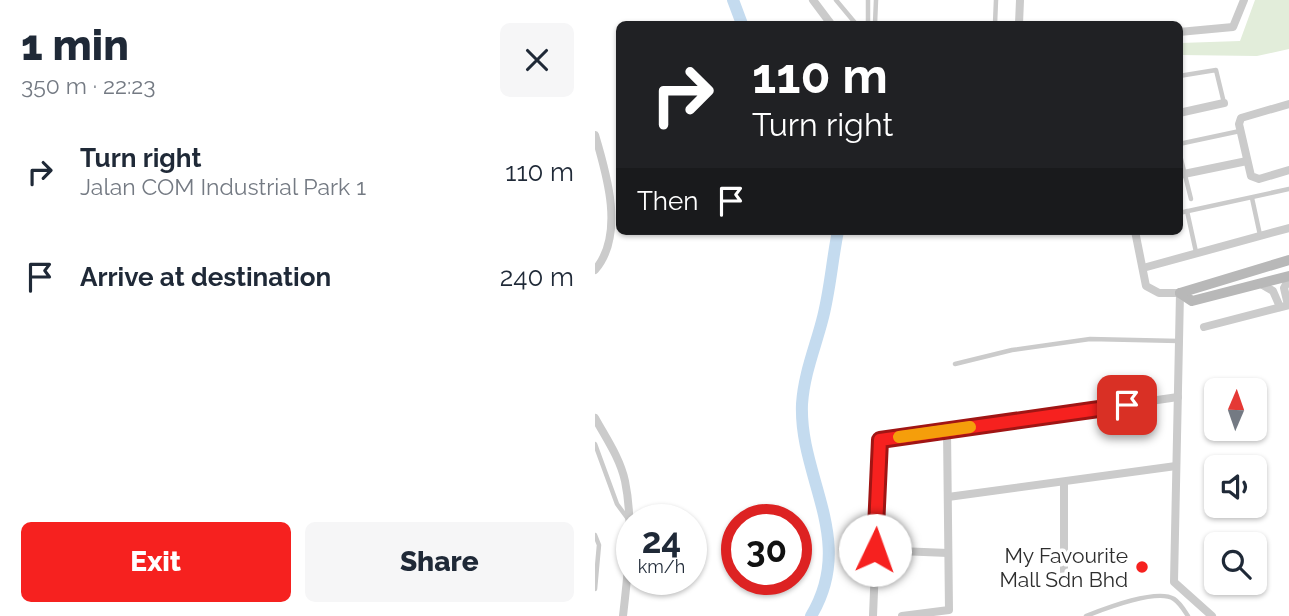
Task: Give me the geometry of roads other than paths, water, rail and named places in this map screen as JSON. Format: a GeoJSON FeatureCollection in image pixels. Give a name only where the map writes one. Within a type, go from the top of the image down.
{"type":"FeatureCollection","features":[{"type":"Feature","properties":{"kind":"street"},"geometry":{"type":"LineString","coordinates":[[813,0],[829,21]]}},
{"type":"Feature","properties":{"kind":"street"},"geometry":{"type":"LineString","coordinates":[[1019,21],[1020,0]]}},
{"type":"Feature","properties":{"kind":"street"},"geometry":{"type":"LineString","coordinates":[[1183,32],[1233,27],[1244,0]]}},
{"type":"Feature","properties":{"kind":"street"},"geometry":{"type":"LineString","coordinates":[[1183,112],[1224,103]]}},
{"type":"Feature","properties":{"kind":"street"},"geometry":{"type":"LineString","coordinates":[[1289,104],[1241,118],[1240,131],[1254,178],[1289,170]]}},
{"type":"Feature","properties":{"kind":"street"},"geometry":{"type":"LineString","coordinates":[[595,135],[597,156],[609,195],[611,224],[610,244],[595,270]]}},
{"type":"Feature","properties":{"kind":"street"},"geometry":{"type":"LineString","coordinates":[[1183,174],[1247,161]]}},
{"type":"Feature","properties":{"kind":"street"},"geometry":{"type":"LineString","coordinates":[[1143,268],[1289,228]]}},
{"type":"Feature","properties":{"kind":"street"},"geometry":{"type":"LineString","coordinates":[[1136,235],[1146,286],[1152,290],[1179,293],[1289,260]]}},
{"type":"Feature","properties":{"kind":"street"},"geometry":{"type":"LineString","coordinates":[[1179,293],[1192,301],[1289,278]]}},
{"type":"Feature","properties":{"kind":"street"},"geometry":{"type":"LineString","coordinates":[[1286,306],[1285,288],[1289,278]]}},
{"type":"Feature","properties":{"kind":"street"},"geometry":{"type":"LineString","coordinates":[[1261,284],[1273,291],[1286,306]]}},
{"type":"Feature","properties":{"kind":"street"},"geometry":{"type":"LineString","coordinates":[[1179,293],[1174,582],[1212,616]]}},
{"type":"Feature","properties":{"kind":"street"},"geometry":{"type":"LineString","coordinates":[[1204,327],[1286,306]]}},
{"type":"Feature","properties":{"kind":"street"},"geometry":{"type":"LineString","coordinates":[[873,616],[880,440],[1178,397]]}},
{"type":"Feature","properties":{"kind":"street"},"geometry":{"type":"LineString","coordinates":[[595,418],[616,455],[624,480],[627,504]]}},
{"type":"Feature","properties":{"kind":"street"},"geometry":{"type":"LineString","coordinates":[[902,616],[949,610],[947,430]]}},
{"type":"Feature","properties":{"kind":"street"},"geometry":{"type":"LineString","coordinates":[[948,497],[1176,466]]}},
{"type":"Feature","properties":{"kind":"street"},"geometry":{"type":"LineString","coordinates":[[1064,571],[1065,483]]}},
{"type":"Feature","properties":{"kind":"street"},"geometry":{"type":"LineString","coordinates":[[875,550],[948,553]]}},
{"type":"Feature","properties":{"kind":"street"},"geometry":{"type":"LineString","coordinates":[[623,616],[624,595]]}},
{"type":"Feature","properties":{"kind":"lane"},"geometry":{"type":"LineString","coordinates":[[836,0],[854,21]]}},
{"type":"Feature","properties":{"kind":"lane"},"geometry":{"type":"LineString","coordinates":[[867,21],[868,0]]}},
{"type":"Feature","properties":{"kind":"lane"},"geometry":{"type":"LineString","coordinates":[[876,0],[876,21]]}},
{"type":"Feature","properties":{"kind":"lane"},"geometry":{"type":"LineString","coordinates":[[995,21],[996,0]]}},
{"type":"Feature","properties":{"kind":"lane"},"geometry":{"type":"LineString","coordinates":[[1183,75],[1216,70],[1224,103]]}},
{"type":"Feature","properties":{"kind":"lane"},"geometry":{"type":"LineString","coordinates":[[1183,143],[1240,131]]}},
{"type":"Feature","properties":{"kind":"lane"},"geometry":{"type":"LineString","coordinates":[[1183,177],[1191,199]]}},
{"type":"Feature","properties":{"kind":"lane"},"geometry":{"type":"LineString","coordinates":[[1183,212],[1289,189]]}},
{"type":"Feature","properties":{"kind":"lane"},"geometry":{"type":"LineString","coordinates":[[1252,198],[1261,236]]}},
{"type":"Feature","properties":{"kind":"lane"},"geometry":{"type":"LineString","coordinates":[[1187,211],[1196,253]]}},
{"type":"Feature","properties":{"kind":"lane"},"geometry":{"type":"LineString","coordinates":[[955,364],[1012,350],[1090,339],[1179,341]]}},
{"type":"Feature","properties":{"kind":"lane"},"geometry":{"type":"LineString","coordinates":[[595,444],[617,504]]}},
{"type":"Feature","properties":{"kind":"lane"},"geometry":{"type":"LineString","coordinates":[[595,535],[599,545],[595,589]]}},
{"type":"Feature","properties":{"kind":"lane"},"geometry":{"type":"LineString","coordinates":[[1086,616],[1140,598],[1163,595],[1172,597],[1188,616]]}},
{"type":"Feature","properties":{"kind":"waterway"},"geometry":{"type":"LineString","coordinates":[[733,0],[741,21]]}},
{"type":"Feature","properties":{"kind":"waterway"},"geometry":{"type":"LineString","coordinates":[[811,616],[824,588],[829,561],[828,535],[803,431],[802,404],[807,372],[825,310],[837,235]]}},
{"type":"Feature","properties":{"kind":"place","name":"My Favourite Mall Sdn Bhd"},"geometry":{"type":"Point","coordinates":[1142,567]}}]}
